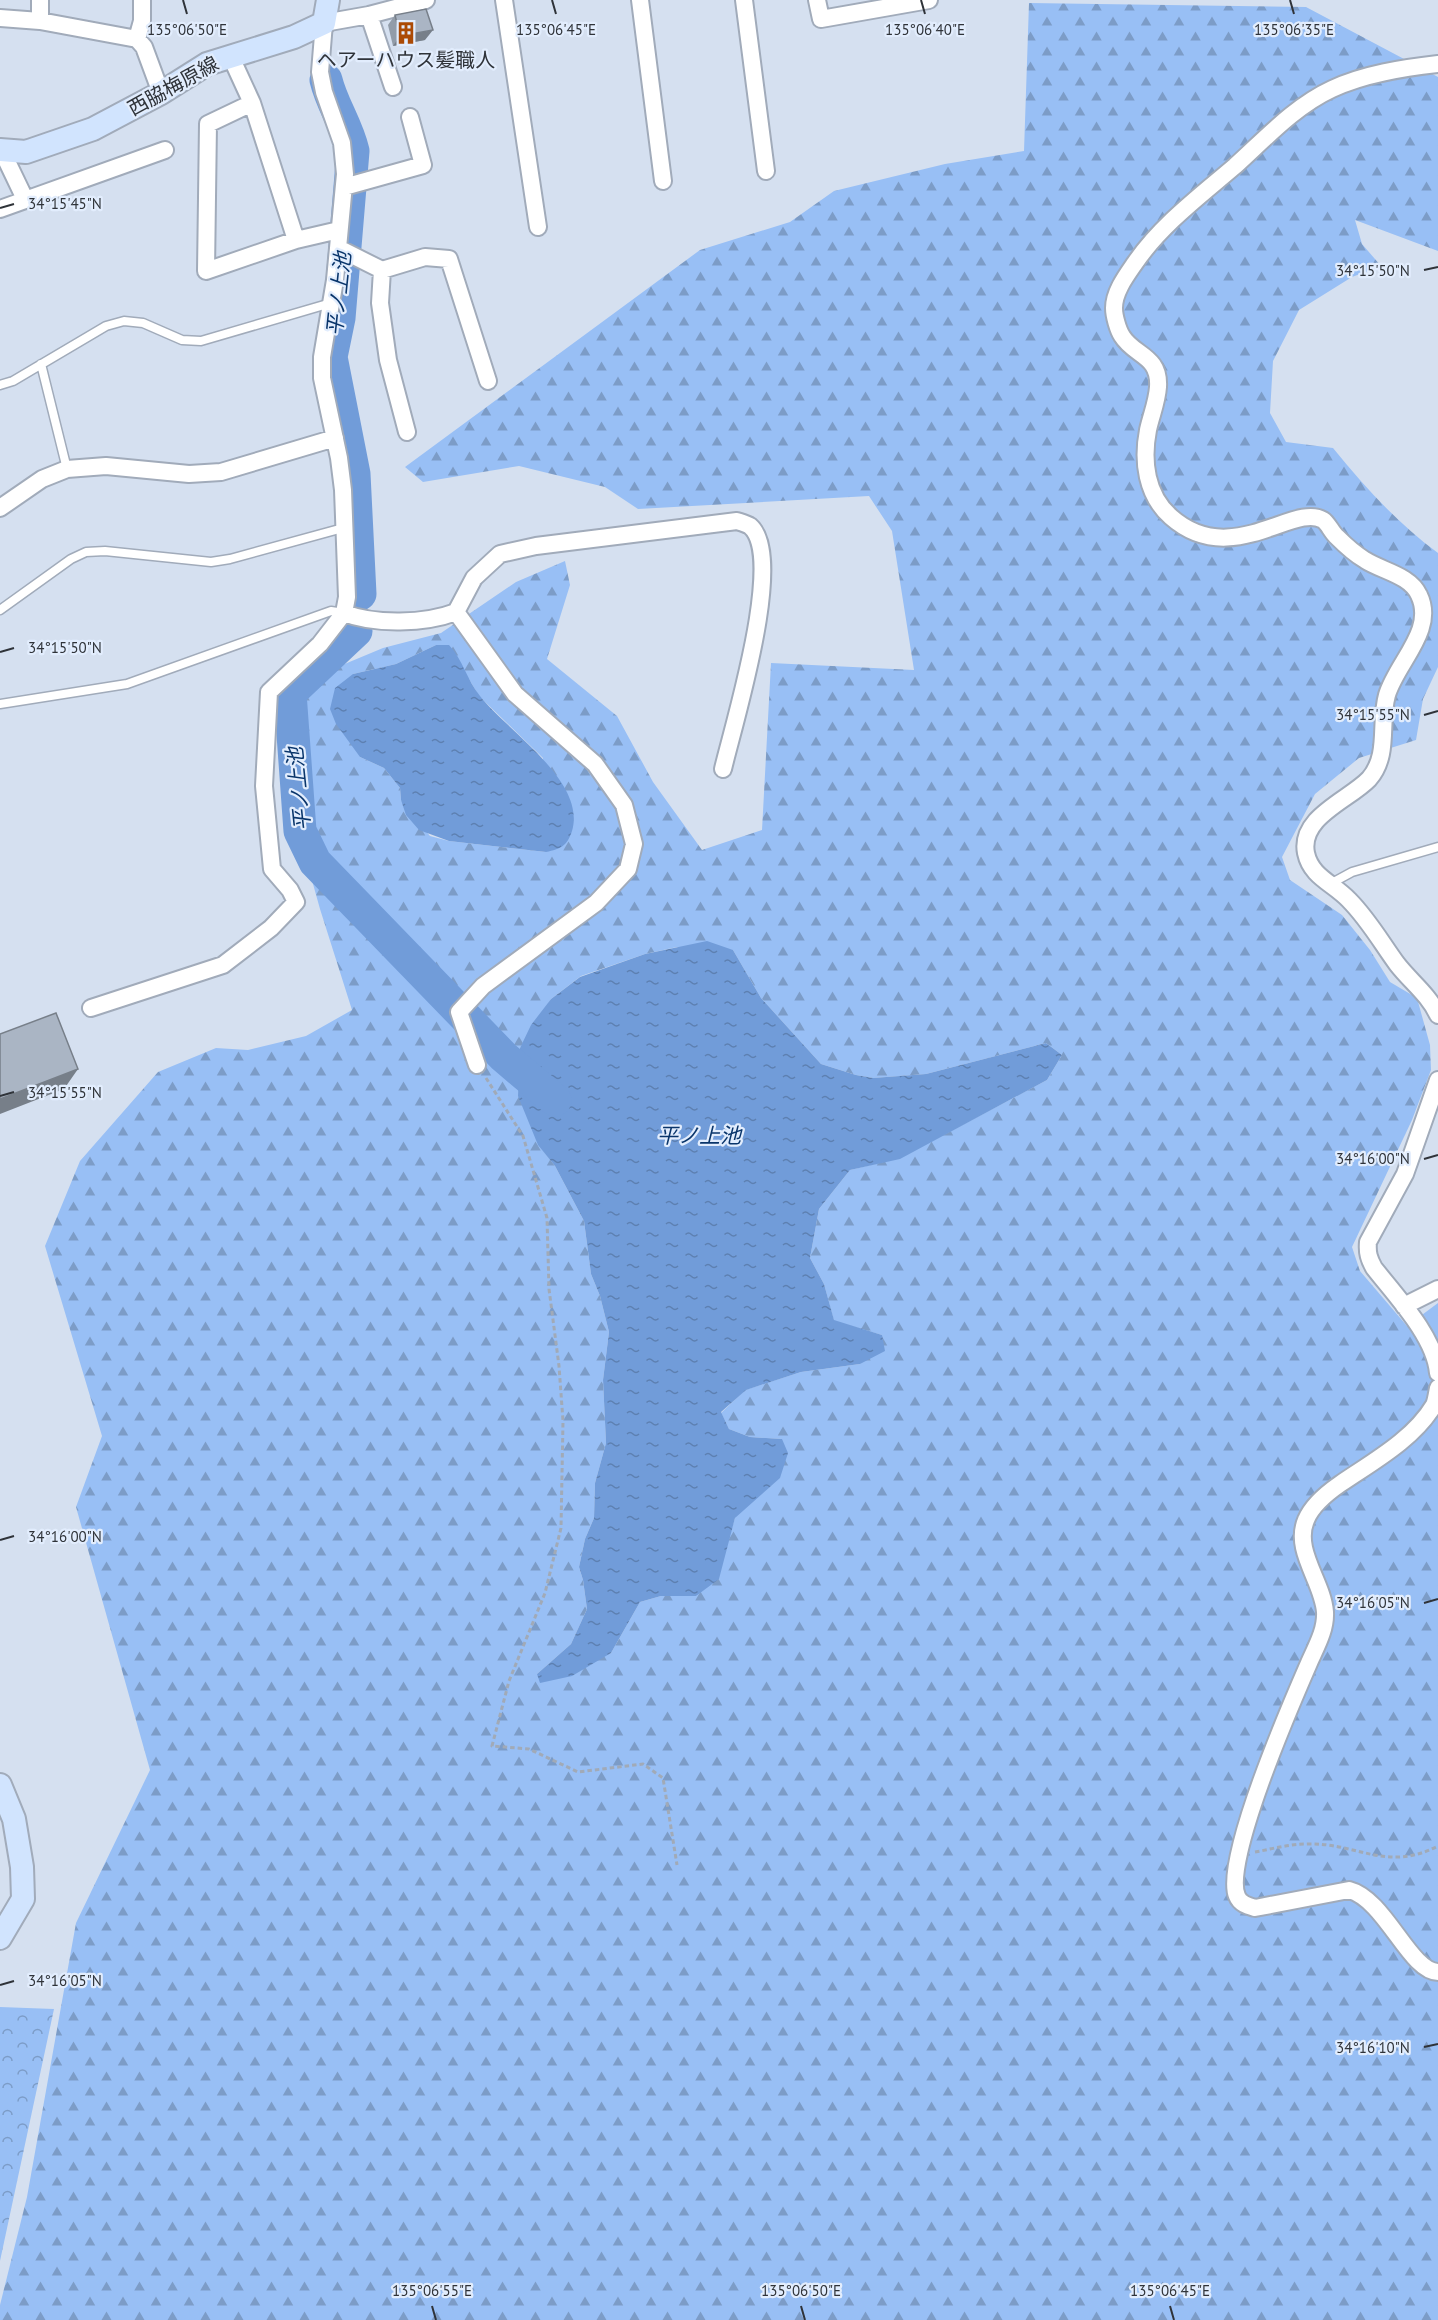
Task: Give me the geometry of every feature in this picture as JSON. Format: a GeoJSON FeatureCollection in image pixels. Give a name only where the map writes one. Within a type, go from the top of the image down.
{"type":"FeatureCollection","features":[{"type":"Feature","properties":{"kind":"main road"},"geometry":{"type":"LineString","coordinates":[[324,23],[328,0]]}},
{"type":"Feature","properties":{"kind":"main road","name":"西脇梅原線"},"geometry":{"type":"LineString","coordinates":[[1,150],[26,152],[93,129],[161,93],[207,64],[294,37],[324,23]]}},
{"type":"Feature","properties":{"kind":"main road"},"geometry":{"type":"LineString","coordinates":[[0,1785],[14,1819],[22,1867],[23,1899],[0,1938]]}},
{"type":"Feature","properties":{"kind":"street"},"geometry":{"type":"LineString","coordinates":[[40,0],[40,21]]}},
{"type":"Feature","properties":{"kind":"street"},"geometry":{"type":"LineString","coordinates":[[137,39],[142,21],[142,0]]}},
{"type":"Feature","properties":{"kind":"street"},"geometry":{"type":"LineString","coordinates":[[91,1008],[223,965],[271,928],[296,902],[291,890],[272,869],[264,786],[269,692],[320,644],[344,613],[347,597],[342,528],[343,490],[322,378],[322,357],[339,230],[352,185],[345,174],[342,143],[324,92],[320,72],[324,23],[369,15],[388,5],[426,0]]}},
{"type":"Feature","properties":{"kind":"street"},"geometry":{"type":"LineString","coordinates":[[504,0],[538,227]]}},
{"type":"Feature","properties":{"kind":"street"},"geometry":{"type":"LineString","coordinates":[[640,0],[663,181]]}},
{"type":"Feature","properties":{"kind":"street"},"geometry":{"type":"LineString","coordinates":[[744,0],[766,171]]}},
{"type":"Feature","properties":{"kind":"street"},"geometry":{"type":"LineString","coordinates":[[817,0],[821,19],[930,0]]}},
{"type":"Feature","properties":{"kind":"street"},"geometry":{"type":"LineString","coordinates":[[369,15],[393,87]]}},
{"type":"Feature","properties":{"kind":"street"},"geometry":{"type":"LineString","coordinates":[[0,18],[40,21],[137,39],[144,47],[161,93]]}},
{"type":"Feature","properties":{"kind":"street"},"geometry":{"type":"LineString","coordinates":[[230,55],[252,103],[296,240]]}},
{"type":"Feature","properties":{"kind":"street"},"geometry":{"type":"LineString","coordinates":[[1438,64],[1356,79],[1328,90],[1296,111],[1162,230],[1135,262],[1116,294],[1114,311],[1122,337],[1147,358],[1155,368],[1158,377],[1158,390],[1147,434],[1145,465],[1154,498],[1172,518],[1199,534],[1226,540],[1265,531],[1306,516],[1323,520],[1335,536],[1365,560],[1401,577],[1418,591],[1423,606],[1424,622],[1394,677],[1386,699],[1382,757],[1369,778],[1318,820],[1306,837],[1305,850],[1311,870],[1347,898],[1378,934],[1398,966],[1431,1000],[1438,1015]]}},
{"type":"Feature","properties":{"kind":"street"},"geometry":{"type":"LineString","coordinates":[[252,103],[208,124],[206,271],[296,240],[339,230]]}},
{"type":"Feature","properties":{"kind":"street"},"geometry":{"type":"LineString","coordinates":[[352,185],[423,165],[410,117]]}},
{"type":"Feature","properties":{"kind":"street"},"geometry":{"type":"LineString","coordinates":[[1,150],[25,199]]}},
{"type":"Feature","properties":{"kind":"street"},"geometry":{"type":"LineString","coordinates":[[0,209],[165,150]]}},
{"type":"Feature","properties":{"kind":"street"},"geometry":{"type":"LineString","coordinates":[[338,248],[379,269],[424,257],[448,259],[488,381]]}},
{"type":"Feature","properties":{"kind":"street"},"geometry":{"type":"LineString","coordinates":[[379,269],[380,303],[388,360],[407,432]]}},
{"type":"Feature","properties":{"kind":"street"},"geometry":{"type":"LineString","coordinates":[[0,508],[42,479],[67,469],[106,466],[189,474],[221,472],[335,438]]}},
{"type":"Feature","properties":{"kind":"street"},"geometry":{"type":"LineString","coordinates":[[344,613],[368,620],[421,620],[456,612],[474,578],[500,554],[536,546],[737,521],[750,526],[759,540],[764,570],[759,622],[723,769]]}},
{"type":"Feature","properties":{"kind":"street"},"geometry":{"type":"LineString","coordinates":[[456,612],[514,694],[595,764],[624,805],[634,844],[628,869],[596,903],[483,986],[459,1012],[477,1065]]}},
{"type":"Feature","properties":{"kind":"street"},"geometry":{"type":"LineString","coordinates":[[1438,1080],[1405,1174],[1368,1242],[1369,1258],[1374,1268],[1418,1326],[1437,1361],[1438,1373]]}},
{"type":"Feature","properties":{"kind":"street"},"geometry":{"type":"LineString","coordinates":[[1404,1306],[1438,1289]]}},
{"type":"Feature","properties":{"kind":"street"},"geometry":{"type":"LineString","coordinates":[[1438,1388],[1434,1404],[1407,1437],[1323,1497],[1306,1519],[1303,1533],[1306,1554],[1317,1581],[1325,1611],[1322,1634],[1280,1728],[1237,1855],[1235,1881],[1237,1897],[1245,1906],[1255,1908],[1349,1890],[1360,1893],[1371,1901],[1413,1956],[1433,1972],[1438,1972]]}},
{"type":"Feature","properties":{"kind":"lane"},"geometry":{"type":"LineString","coordinates":[[0,385],[13,381],[106,326],[124,321],[143,323],[182,340],[201,341],[331,303]]}},
{"type":"Feature","properties":{"kind":"lane"},"geometry":{"type":"LineString","coordinates":[[42,364],[67,469]]}},
{"type":"Feature","properties":{"kind":"lane"},"geometry":{"type":"LineString","coordinates":[[0,610],[71,559],[86,552],[105,550],[211,562],[230,559],[342,528]]}},
{"type":"Feature","properties":{"kind":"lane"},"geometry":{"type":"LineString","coordinates":[[0,704],[127,684],[331,610],[344,613]]}},
{"type":"Feature","properties":{"kind":"lane"},"geometry":{"type":"LineString","coordinates":[[1330,884],[1352,872],[1438,847]]}},
{"type":"Feature","properties":{"kind":"path"},"geometry":{"type":"LineString","coordinates":[[477,1065],[523,1136],[547,1218],[549,1289],[559,1366],[563,1421],[561,1528],[545,1593],[509,1681],[492,1746],[529,1749],[578,1772],[643,1764],[663,1778],[677,1865]]}},
{"type":"Feature","properties":{"kind":"path"},"geometry":{"type":"LineString","coordinates":[[1237,1855],[1306,1844],[1337,1846],[1387,1858],[1421,1855],[1438,1846]]}},
{"type":"Feature","properties":{"kind":"green space"},"geometry":{"type":"Polygon","coordinates":[[[1029,3],[1306,7],[1438,77],[1438,251],[1355,220],[1362,244],[1381,266],[1352,277],[1299,310],[1273,361],[1270,413],[1286,442],[1333,448],[1382,504],[1438,553],[1438,667],[1423,699],[1416,740],[1359,758],[1315,794],[1282,857],[1290,880],[1342,915],[1370,950],[1390,982],[1417,998],[1430,1045],[1431,1070],[1412,1120],[1352,1247],[1360,1271],[1407,1326],[1438,1303],[1438,2320],[0,2320],[0,2305],[27,2197],[76,1923],[150,1770],[76,1507],[102,1436],[45,1246],[80,1161],[158,1072],[216,1048],[248,1050],[306,1036],[352,1010],[320,909],[284,780],[299,683],[383,648],[441,633],[516,582],[565,561],[570,585],[547,659],[617,716],[653,782],[702,850],[762,830],[771,663],[914,670],[892,531],[869,496],[638,509],[605,487],[519,466],[423,482],[405,467],[700,250],[790,222],[834,191],[945,164],[1024,151],[1029,3]],[[436,645],[396,664],[353,674],[360,757],[384,768],[400,788],[401,800],[430,836],[449,841],[546,852],[543,758],[479,696],[469,679],[436,645]],[[677,947],[645,954],[581,976],[551,999],[520,1048],[520,1071],[538,1144],[555,1166],[584,1221],[591,1274],[600,1296],[609,1332],[603,1380],[606,1443],[595,1483],[594,1518],[585,1539],[579,1567],[587,1609],[571,1644],[537,1674],[611,1653],[640,1602],[661,1596],[696,1596],[727,1544],[735,1518],[782,1439],[750,1437],[729,1429],[721,1413],[745,1390],[801,1372],[860,1364],[882,1335],[834,1321],[824,1284],[810,1258],[819,1209],[850,1170],[900,1158],[1047,1080],[1062,1055],[1046,1043],[926,1074],[873,1078],[856,1075],[821,1064],[761,998],[733,950],[677,947]]]}},
{"type":"Feature","properties":{"kind":"green space"},"geometry":{"type":"Polygon","coordinates":[[[0,2007],[54,2009],[0,2261],[0,2007]]]}},
{"type":"Feature","properties":{"kind":"water"},"geometry":{"type":"Polygon","coordinates":[[[436,645],[449,645],[480,696],[556,775],[568,794],[573,812],[572,831],[563,846],[546,852],[449,841],[419,830],[406,815],[400,788],[384,768],[360,757],[336,724],[330,709],[335,688],[353,674],[396,664],[436,645]]]}},
{"type":"Feature","properties":{"kind":"water","name":"平ノ上池"},"geometry":{"type":"Polygon","coordinates":[[[707,941],[733,950],[761,998],[821,1064],[873,1078],[926,1074],[1046,1043],[1062,1055],[1047,1080],[900,1159],[850,1170],[819,1209],[810,1258],[824,1284],[834,1320],[882,1335],[885,1351],[860,1364],[801,1372],[746,1390],[721,1412],[729,1429],[750,1437],[782,1439],[788,1453],[780,1478],[735,1518],[719,1579],[696,1596],[661,1596],[640,1602],[611,1653],[572,1676],[540,1683],[537,1674],[571,1644],[587,1609],[579,1567],[585,1539],[594,1518],[595,1483],[606,1443],[603,1380],[609,1332],[600,1296],[591,1274],[584,1221],[555,1166],[538,1145],[518,1096],[520,1048],[531,1025],[551,999],[580,977],[645,954],[707,941]]]}},
{"type":"Feature","properties":{"kind":"building"},"geometry":{"type":"Polygon","coordinates":[[[426,9],[433,30],[400,36],[395,15],[426,9]]]}},
{"type":"Feature","properties":{"kind":"building"},"geometry":{"type":"Polygon","coordinates":[[[56,1013],[78,1069],[0,1099],[0,1034],[56,1013]]]}},
{"type":"Feature","properties":{"kind":"waterway","name":"平ノ上池"},"geometry":{"type":"LineString","coordinates":[[326,80],[353,151],[339,318],[331,357],[354,474],[360,594]]}},
{"type":"Feature","properties":{"kind":"waterway","name":"平ノ上池"},"geometry":{"type":"LineString","coordinates":[[356,631],[290,693],[300,831],[315,862],[504,1057],[555,1100]]}},
{"type":"Feature","properties":{"kind":"place","name":"ヘアーハウス髪職人"},"geometry":{"type":"Point","coordinates":[406,33]}}]}
